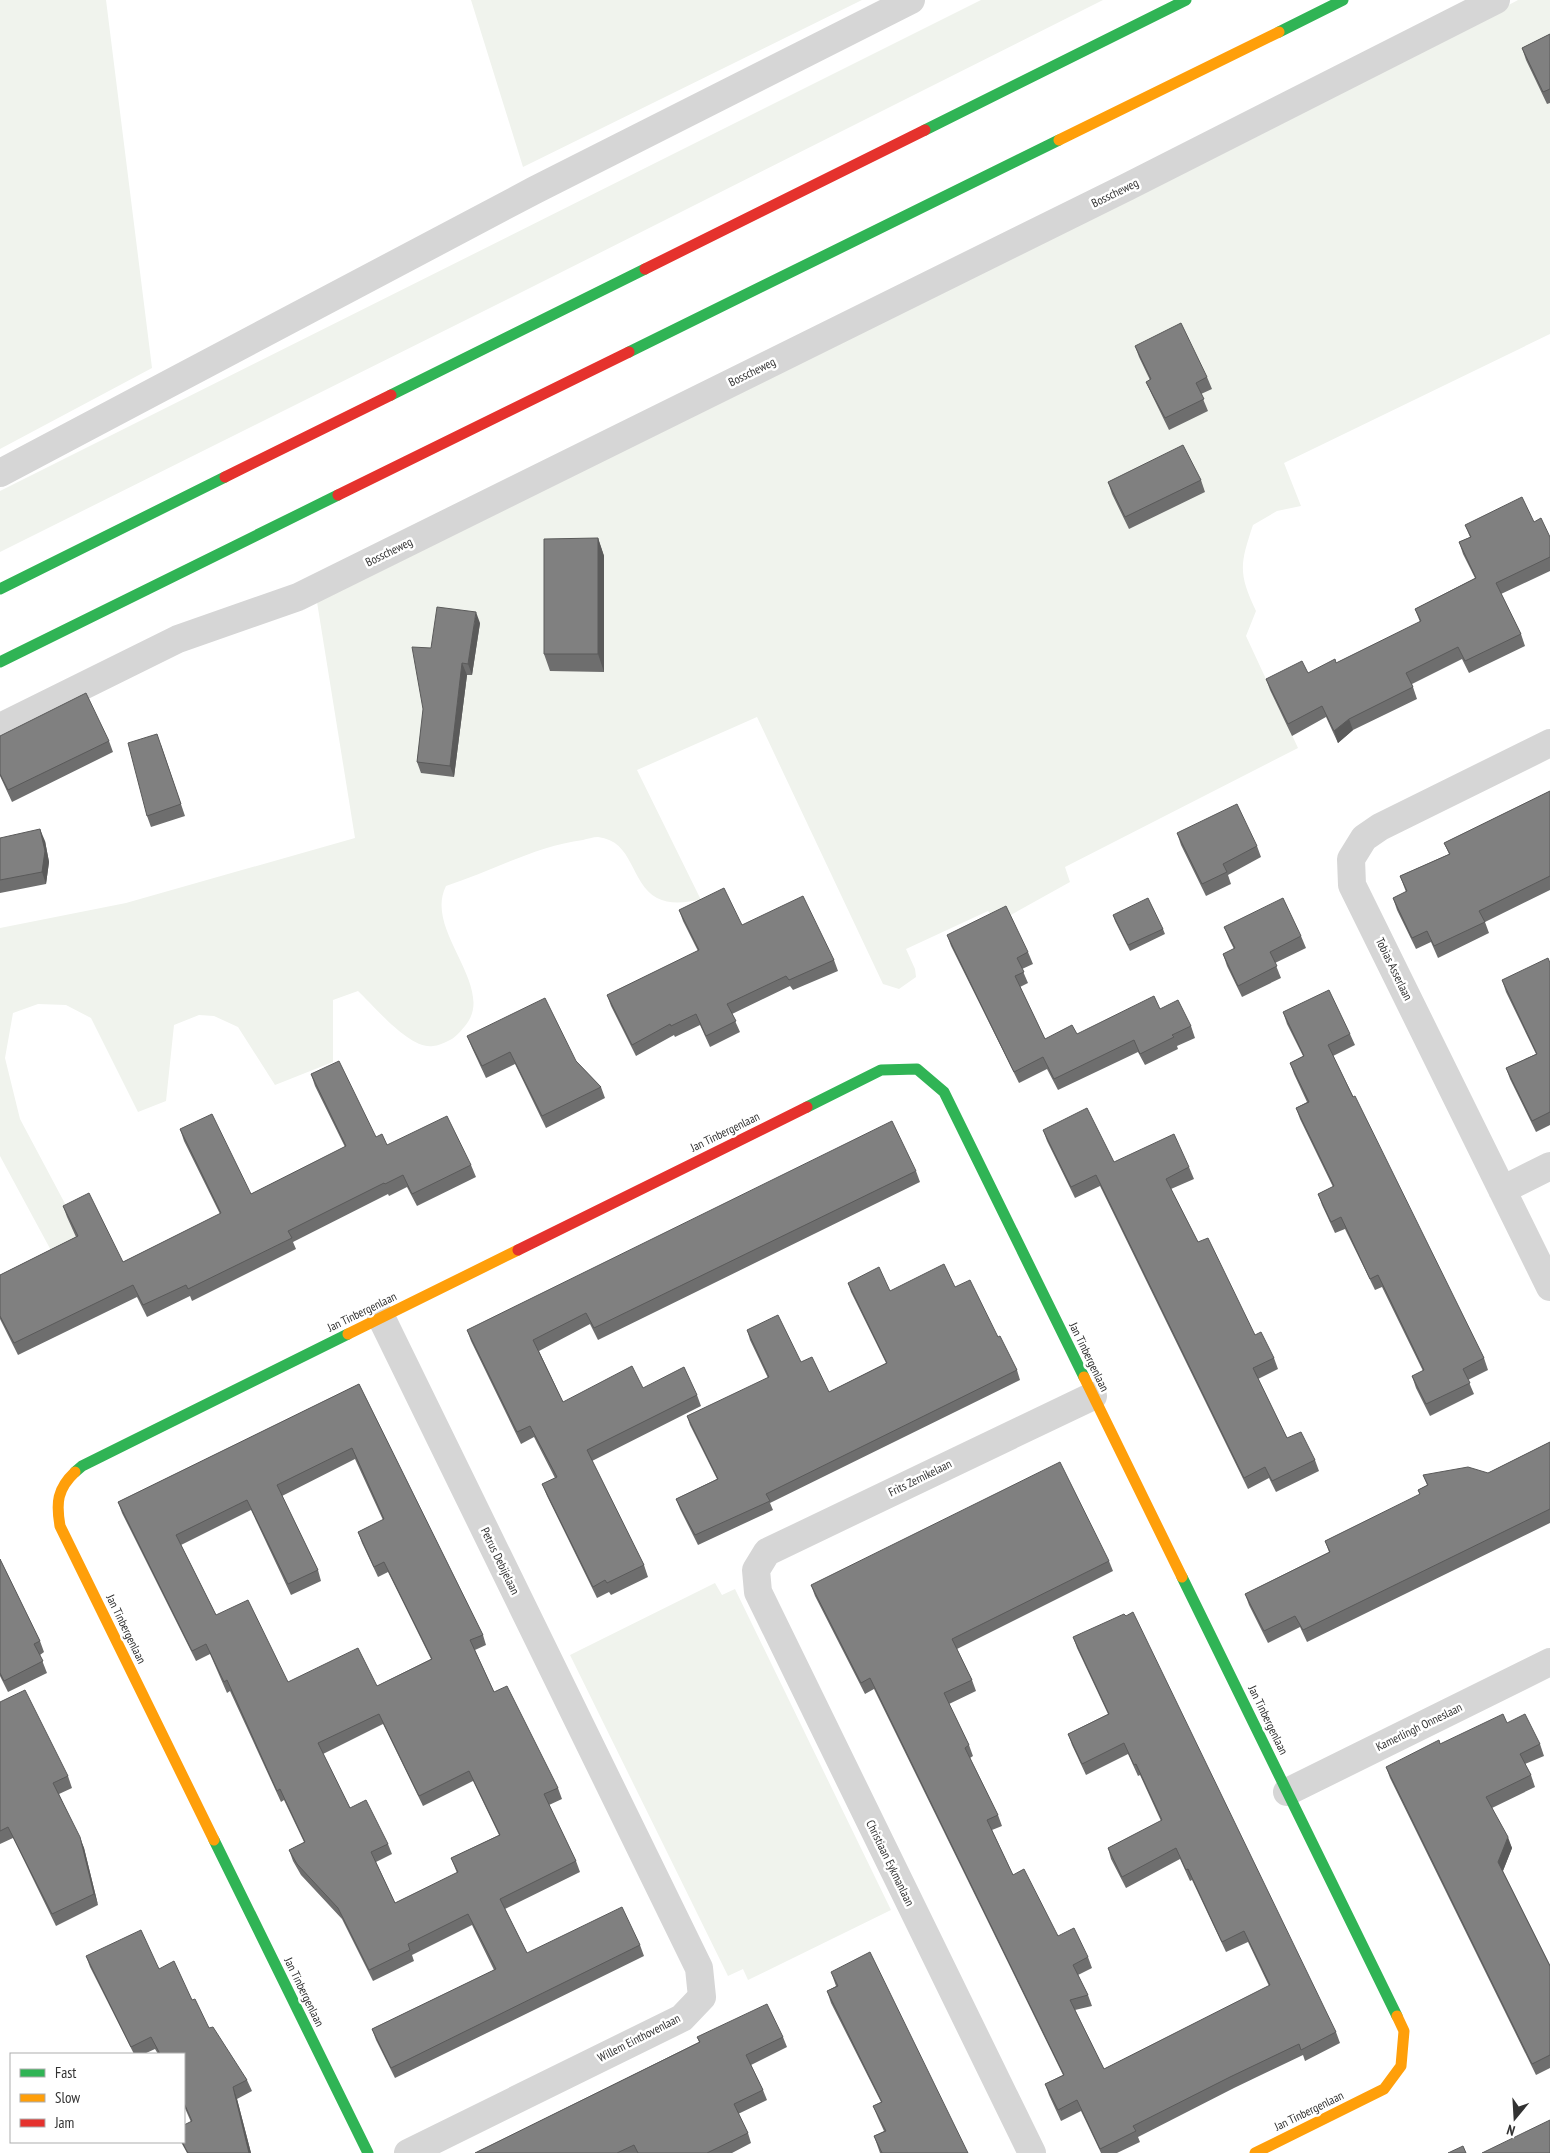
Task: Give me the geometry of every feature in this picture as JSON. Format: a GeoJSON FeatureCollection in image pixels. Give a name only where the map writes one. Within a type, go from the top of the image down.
{"type":"FeatureCollection","features":[{"type":"Feature","properties":{"kind":"street"},"geometry":{"type":"LineString","coordinates":[[0,474],[535,190],[911,0]]}},
{"type":"Feature","properties":{"kind":"street"},"geometry":{"type":"LineString","coordinates":[[0,589],[1186,0]]}},
{"type":"Feature","properties":{"kind":"street"},"geometry":{"type":"LineString","coordinates":[[0,662],[1343,0]]}},
{"type":"Feature","properties":{"kind":"street","name":"Bosscheweg"},"geometry":{"type":"LineString","coordinates":[[0,727],[178,639],[298,597],[1118,192],[1496,0]]}},
{"type":"Feature","properties":{"kind":"street","name":"Tobias Asserlaan"},"geometry":{"type":"LineString","coordinates":[[1550,743],[1380,827],[1364,838],[1351,859],[1352,885],[1550,1287]]}},
{"type":"Feature","properties":{"kind":"street","name":"Jan Tinbergenlaan"},"geometry":{"type":"LineString","coordinates":[[368,2153],[60,1526],[57,1508],[63,1483],[82,1466],[881,1070],[917,1069],[944,1092],[1404,2031],[1401,2066],[1384,2089],[1255,2153]]}},
{"type":"Feature","properties":{"kind":"street"},"geometry":{"type":"LineString","coordinates":[[1502,1190],[1550,1166]]}},
{"type":"Feature","properties":{"kind":"street","name":"Petrus Debijelaan"},"geometry":{"type":"LineString","coordinates":[[381,1318],[619,1804]]}},
{"type":"Feature","properties":{"kind":"street","name":"Frits Zernikelaan"},"geometry":{"type":"LineString","coordinates":[[756,1570],[767,1552],[1093,1396]]}},
{"type":"Feature","properties":{"kind":"street","name":"Christiaan Eykmanlaan"},"geometry":{"type":"LineString","coordinates":[[756,1570],[758,1592],[1032,2153]]}},
{"type":"Feature","properties":{"kind":"street","name":"Kamerlingh Onneslaan"},"geometry":{"type":"LineString","coordinates":[[1287,1792],[1550,1662]]}},
{"type":"Feature","properties":{"kind":"street","name":"Willem Einthovenlaan"},"geometry":{"type":"LineString","coordinates":[[408,2153],[682,2018],[702,1997],[700,1968],[619,1804]]}},
{"type":"Feature","properties":{"kind":"shaded area"},"geometry":{"type":"Polygon","coordinates":[[[0,0],[106,0],[152,368],[0,449],[0,0]]]}},
{"type":"Feature","properties":{"kind":"shaded area"},"geometry":{"type":"Polygon","coordinates":[[[471,0],[862,0],[523,167],[471,0]]]}},
{"type":"Feature","properties":{"kind":"shaded area"},"geometry":{"type":"Polygon","coordinates":[[[981,0],[1103,0],[0,552],[0,491],[981,0]]]}},
{"type":"Feature","properties":{"kind":"shaded area"},"geometry":{"type":"Polygon","coordinates":[[[1518,0],[1550,0],[1550,334],[1284,463],[1301,506],[1277,511],[1253,525],[1245,550],[1243,568],[1246,587],[1256,611],[1246,636],[1298,748],[1065,867],[1070,882],[998,922],[988,911],[906,949],[915,969],[916,977],[899,989],[883,984],[757,717],[637,770],[701,900],[673,902],[657,898],[641,883],[619,846],[610,840],[598,837],[566,843],[531,853],[446,886],[442,903],[444,921],[473,994],[473,1011],[465,1026],[455,1037],[440,1044],[433,1046],[424,1045],[403,1034],[358,991],[333,1000],[333,1062],[275,1085],[238,1027],[214,1016],[199,1015],[174,1025],[166,1101],[138,1112],[91,1018],[66,1005],[38,1004],[13,1013],[5,1058],[20,1119],[103,1275],[74,1293],[0,1156],[0,928],[126,903],[355,838],[317,602],[1403,61],[1518,0]]]}},
{"type":"Feature","properties":{"kind":"shaded area"},"geometry":{"type":"Polygon","coordinates":[[[715,1583],[722,1595],[735,1589],[891,1910],[748,1980],[743,1969],[728,1976],[570,1655],[715,1583]]]}},
{"type":"Feature","properties":{"kind":"building"},"geometry":{"type":"Polygon","coordinates":[[[1550,34],[1550,89],[1543,92],[1522,48],[1550,34]]]}},
{"type":"Feature","properties":{"kind":"building"},"geometry":{"type":"Polygon","coordinates":[[[1181,323],[1207,377],[1196,383],[1204,399],[1165,418],[1146,382],[1151,379],[1135,346],[1181,323]]]}},
{"type":"Feature","properties":{"kind":"building"},"geometry":{"type":"Polygon","coordinates":[[[1183,445],[1201,480],[1125,517],[1108,482],[1183,445]]]}},
{"type":"Feature","properties":{"kind":"building"},"geometry":{"type":"Polygon","coordinates":[[[1522,497],[1534,522],[1541,518],[1550,537],[1550,557],[1496,583],[1521,634],[1465,661],[1458,647],[1406,673],[1413,687],[1349,719],[1334,731],[1322,706],[1288,724],[1266,679],[1302,661],[1308,673],[1335,659],[1336,663],[1421,621],[1415,609],[1476,578],[1459,542],[1471,537],[1465,525],[1522,497]]]}},
{"type":"Feature","properties":{"kind":"building"},"geometry":{"type":"Polygon","coordinates":[[[598,538],[598,654],[544,654],[544,539],[598,538]]]}},
{"type":"Feature","properties":{"kind":"building"},"geometry":{"type":"Polygon","coordinates":[[[437,607],[476,612],[468,664],[462,663],[450,766],[417,762],[423,709],[412,647],[431,648],[437,607]]]}},
{"type":"Feature","properties":{"kind":"building"},"geometry":{"type":"Polygon","coordinates":[[[86,693],[109,741],[8,790],[0,774],[0,736],[86,693]]]}},
{"type":"Feature","properties":{"kind":"building"},"geometry":{"type":"Polygon","coordinates":[[[157,734],[181,804],[147,816],[128,743],[157,734]]]}},
{"type":"Feature","properties":{"kind":"building"},"geometry":{"type":"Polygon","coordinates":[[[1550,791],[1550,876],[1479,911],[1485,922],[1434,946],[1427,931],[1412,938],[1393,898],[1407,891],[1400,876],[1450,854],[1444,843],[1550,791]]]}},
{"type":"Feature","properties":{"kind":"building"},"geometry":{"type":"Polygon","coordinates":[[[1237,804],[1257,846],[1223,864],[1227,872],[1202,884],[1177,833],[1237,804]]]}},
{"type":"Feature","properties":{"kind":"building"},"geometry":{"type":"Polygon","coordinates":[[[40,829],[45,851],[42,872],[0,880],[0,838],[40,829]]]}},
{"type":"Feature","properties":{"kind":"building"},"geometry":{"type":"Polygon","coordinates":[[[724,888],[742,925],[803,896],[834,960],[789,980],[786,976],[727,1004],[736,1021],[706,1036],[696,1014],[671,1026],[670,1024],[632,1045],[607,995],[699,950],[679,910],[724,888]]]}},
{"type":"Feature","properties":{"kind":"building"},"geometry":{"type":"Polygon","coordinates":[[[1148,898],[1163,929],[1128,945],[1113,915],[1148,898]]]}},
{"type":"Feature","properties":{"kind":"building"},"geometry":{"type":"Polygon","coordinates":[[[1283,898],[1301,936],[1270,952],[1277,966],[1238,986],[1223,954],[1235,948],[1224,927],[1283,898]]]}},
{"type":"Feature","properties":{"kind":"building"},"geometry":{"type":"Polygon","coordinates":[[[1006,906],[1028,952],[1017,958],[1024,972],[1015,976],[1045,1039],[1072,1025],[1077,1034],[1154,996],[1160,1009],[1178,1000],[1191,1026],[1140,1054],[1134,1040],[1054,1079],[1043,1057],[1014,1072],[947,935],[1006,906]]]}},
{"type":"Feature","properties":{"kind":"building"},"geometry":{"type":"Polygon","coordinates":[[[1548,958],[1550,963],[1550,1112],[1532,1121],[1506,1068],[1537,1054],[1502,980],[1548,958]]]}},
{"type":"Feature","properties":{"kind":"building"},"geometry":{"type":"Polygon","coordinates":[[[1329,990],[1350,1034],[1328,1045],[1484,1358],[1463,1369],[1470,1383],[1426,1404],[1412,1376],[1424,1370],[1378,1275],[1370,1279],[1341,1217],[1331,1222],[1318,1194],[1334,1186],[1296,1108],[1309,1102],[1290,1063],[1304,1056],[1283,1012],[1329,990]]]}},
{"type":"Feature","properties":{"kind":"building"},"geometry":{"type":"Polygon","coordinates":[[[545,998],[576,1061],[601,1087],[542,1116],[510,1052],[482,1066],[467,1036],[545,998]]]}},
{"type":"Feature","properties":{"kind":"building"},"geometry":{"type":"Polygon","coordinates":[[[339,1061],[376,1137],[382,1134],[387,1145],[447,1116],[471,1165],[412,1194],[403,1175],[288,1231],[292,1238],[188,1289],[186,1285],[143,1305],[133,1285],[14,1343],[0,1316],[0,1275],[78,1236],[63,1206],[89,1193],[123,1262],[221,1213],[180,1129],[212,1114],[251,1194],[346,1146],[311,1074],[339,1061]]]}},
{"type":"Feature","properties":{"kind":"building"},"geometry":{"type":"Polygon","coordinates":[[[1087,1108],[1114,1162],[1174,1134],[1189,1167],[1166,1179],[1198,1242],[1208,1238],[1255,1335],[1261,1332],[1274,1358],[1253,1368],[1287,1438],[1301,1432],[1315,1460],[1272,1481],[1265,1467],[1244,1478],[1096,1175],[1071,1187],[1043,1130],[1087,1108]]]}},
{"type":"Feature","properties":{"kind":"building"},"geometry":{"type":"Polygon","coordinates":[[[892,1121],[916,1171],[594,1328],[586,1313],[533,1340],[563,1402],[632,1366],[643,1388],[684,1367],[697,1395],[587,1450],[644,1565],[607,1583],[605,1580],[593,1587],[542,1484],[557,1477],[530,1426],[517,1432],[467,1330],[892,1121]]]}},
{"type":"Feature","properties":{"kind":"building"},"geometry":{"type":"Polygon","coordinates":[[[944,1264],[955,1287],[970,1280],[998,1337],[1000,1336],[1017,1370],[766,1494],[770,1501],[695,1535],[676,1499],[718,1479],[687,1416],[769,1377],[747,1330],[778,1315],[801,1362],[812,1357],[829,1392],[887,1363],[848,1283],[879,1267],[890,1291],[944,1264]]]}},
{"type":"Feature","properties":{"kind":"building"},"geometry":{"type":"Polygon","coordinates":[[[359,1384],[483,1635],[470,1640],[494,1692],[507,1686],[558,1788],[544,1794],[576,1861],[500,1899],[527,1953],[622,1907],[640,1945],[391,2068],[372,2029],[496,1969],[468,1914],[408,1944],[410,1950],[369,1970],[338,1908],[297,1864],[289,1850],[305,1842],[280,1789],[277,1791],[227,1680],[224,1682],[206,1644],[192,1651],[118,1502],[359,1384]],[[352,1448],[277,1485],[318,1570],[288,1584],[247,1500],[176,1535],[216,1615],[248,1600],[288,1682],[358,1648],[377,1686],[432,1659],[384,1562],[374,1567],[358,1532],[384,1519],[352,1448]],[[379,1714],[318,1743],[350,1808],[366,1800],[388,1844],[371,1852],[395,1903],[458,1872],[451,1858],[500,1835],[469,1771],[419,1796],[379,1714]]]}},
{"type":"Feature","properties":{"kind":"building"},"geometry":{"type":"Polygon","coordinates":[[[1550,1442],[1550,1509],[1303,1630],[1295,1616],[1264,1631],[1245,1594],[1330,1552],[1325,1541],[1420,1494],[1418,1490],[1428,1485],[1423,1475],[1468,1467],[1488,1473],[1550,1442]]]}},
{"type":"Feature","properties":{"kind":"building"},"geometry":{"type":"Polygon","coordinates":[[[1060,1462],[1109,1561],[952,1639],[972,1680],[944,1693],[969,1745],[965,1748],[998,1815],[987,1820],[1013,1875],[1024,1869],[1058,1936],[1074,1928],[1088,1957],[1073,1965],[1088,1995],[1070,2000],[1104,2069],[1270,1985],[1244,1931],[1222,1942],[1188,1869],[1186,1870],[1176,1848],[1122,1877],[1108,1848],[1162,1820],[1124,1743],[1082,1764],[1068,1734],[1109,1714],[1073,1637],[1124,1614],[1126,1616],[1133,1612],[1336,2032],[1301,2050],[1299,2044],[1230,2077],[1133,2126],[1136,2131],[1100,2149],[1077,2100],[1058,2110],[1045,2084],[1064,2075],[870,1678],[861,1683],[811,1585],[1060,1462]]]}},
{"type":"Feature","properties":{"kind":"building"},"geometry":{"type":"Polygon","coordinates":[[[0,1559],[40,1641],[34,1644],[43,1661],[4,1681],[0,1673],[0,1559]]]}},
{"type":"Feature","properties":{"kind":"building"},"geometry":{"type":"Polygon","coordinates":[[[25,1690],[68,1776],[53,1783],[80,1837],[94,1894],[52,1914],[8,1827],[0,1831],[0,1702],[25,1690]]]}},
{"type":"Feature","properties":{"kind":"building"},"geometry":{"type":"Polygon","coordinates":[[[1503,1714],[1507,1723],[1525,1714],[1540,1744],[1520,1754],[1531,1775],[1486,1797],[1508,1837],[1498,1862],[1550,1966],[1550,2055],[1532,2064],[1386,1767],[1439,1740],[1440,1744],[1503,1714]]]}},
{"type":"Feature","properties":{"kind":"building"},"geometry":{"type":"Polygon","coordinates":[[[141,1930],[159,1969],[174,1961],[192,2000],[195,1999],[209,2028],[213,2027],[247,2080],[233,2087],[249,2153],[188,2153],[183,2143],[185,2143],[185,2124],[192,2121],[185,2105],[185,2053],[159,2053],[151,2037],[131,2047],[86,1956],[141,1930]]]}},
{"type":"Feature","properties":{"kind":"building"},"geometry":{"type":"Polygon","coordinates":[[[870,1952],[968,2153],[882,2153],[874,2136],[886,2131],[873,2106],[882,2102],[827,1991],[838,1986],[831,1972],[870,1952]]]}},
{"type":"Feature","properties":{"kind":"building"},"geometry":{"type":"Polygon","coordinates":[[[767,2004],[783,2037],[746,2055],[763,2090],[734,2104],[748,2133],[707,2153],[638,2153],[634,2145],[617,2153],[475,2153],[700,2042],[697,2037],[767,2004]]]}},
{"type":"Feature","properties":{"kind":"building"},"geometry":{"type":"Polygon","coordinates":[[[1550,2120],[1550,2153],[1482,2153],[1550,2120]]]}},
{"type":"Feature","properties":{"kind":"building"},"geometry":{"type":"Polygon","coordinates":[[[1463,2146],[1466,2153],[1448,2153],[1463,2146]]]}},
{"type":"Feature","properties":{"kind":"traffic: fast"},"geometry":{"type":"LineString","coordinates":[[925,130],[1186,0]]}},
{"type":"Feature","properties":{"kind":"traffic: fast"},"geometry":{"type":"LineString","coordinates":[[1279,32],[1343,0]]}},
{"type":"Feature","properties":{"kind":"traffic: fast"},"geometry":{"type":"LineString","coordinates":[[629,352],[1059,140]]}},
{"type":"Feature","properties":{"kind":"traffic: fast"},"geometry":{"type":"LineString","coordinates":[[391,395],[645,269]]}},
{"type":"Feature","properties":{"kind":"traffic: fast"},"geometry":{"type":"LineString","coordinates":[[0,589],[225,477]]}},
{"type":"Feature","properties":{"kind":"traffic: fast"},"geometry":{"type":"LineString","coordinates":[[0,662],[338,495]]}},
{"type":"Feature","properties":{"kind":"traffic: fast"},"geometry":{"type":"LineString","coordinates":[[807,1107],[881,1070],[917,1069],[944,1092],[1084,1377]]}},
{"type":"Feature","properties":{"kind":"traffic: fast"},"geometry":{"type":"LineString","coordinates":[[75,1472],[82,1466],[348,1334]]}},
{"type":"Feature","properties":{"kind":"traffic: fast"},"geometry":{"type":"LineString","coordinates":[[1182,1577],[1397,2016]]}},
{"type":"Feature","properties":{"kind":"traffic: fast"},"geometry":{"type":"LineString","coordinates":[[214,1840],[368,2153]]}},
{"type":"Feature","properties":{"kind":"traffic: slow"},"geometry":{"type":"LineString","coordinates":[[1059,140],[1279,32]]}},
{"type":"Feature","properties":{"kind":"traffic: slow"},"geometry":{"type":"LineString","coordinates":[[348,1334],[518,1250]]}},
{"type":"Feature","properties":{"kind":"traffic: slow"},"geometry":{"type":"LineString","coordinates":[[1084,1377],[1182,1577]]}},
{"type":"Feature","properties":{"kind":"traffic: slow"},"geometry":{"type":"LineString","coordinates":[[75,1472],[64,1484],[59,1497],[60,1526],[214,1840]]}},
{"type":"Feature","properties":{"kind":"traffic: slow"},"geometry":{"type":"LineString","coordinates":[[1255,2153],[1384,2089],[1401,2066],[1404,2031],[1397,2016]]}},
{"type":"Feature","properties":{"kind":"traffic: jam"},"geometry":{"type":"LineString","coordinates":[[645,269],[925,130]]}},
{"type":"Feature","properties":{"kind":"traffic: jam"},"geometry":{"type":"LineString","coordinates":[[338,495],[629,352]]}},
{"type":"Feature","properties":{"kind":"traffic: jam"},"geometry":{"type":"LineString","coordinates":[[225,477],[391,395]]}},
{"type":"Feature","properties":{"kind":"traffic: jam"},"geometry":{"type":"LineString","coordinates":[[518,1250],[807,1107]]}}]}
